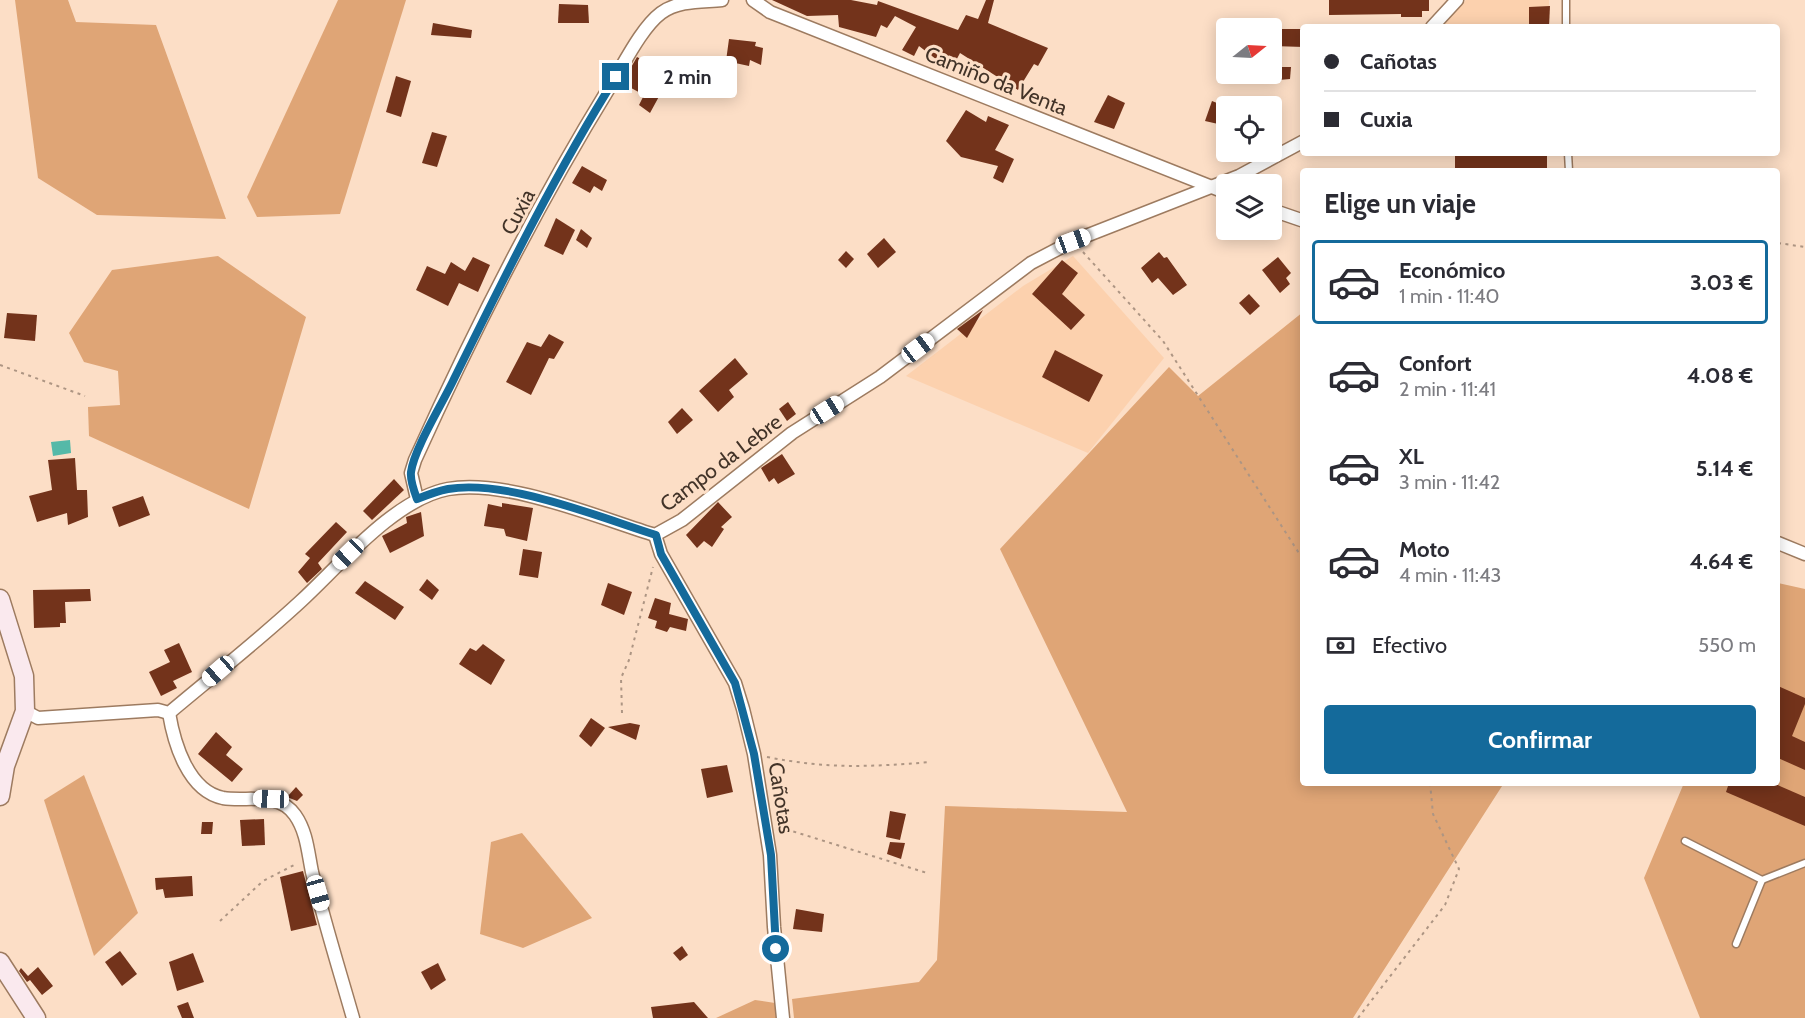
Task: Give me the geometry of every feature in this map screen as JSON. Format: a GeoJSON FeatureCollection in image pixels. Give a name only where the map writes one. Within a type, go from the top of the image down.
{"type":"FeatureCollection","features":[{"type":"Feature","properties":{"kind":"main road"},"geometry":{"type":"LineString","coordinates":[[0,599],[24,676],[25,711],[5,766],[0,796]]}},
{"type":"Feature","properties":{"kind":"main road"},"geometry":{"type":"LineString","coordinates":[[0,962],[36,1018]]}},
{"type":"Feature","properties":{"kind":"street","name":"Cuxia"},"geometry":{"type":"LineString","coordinates":[[417,499],[411,473],[419,450],[502,283],[584,128],[638,42],[660,13],[682,3],[722,0]]}},
{"type":"Feature","properties":{"kind":"street","name":"Camiño da Venta"},"geometry":{"type":"LineString","coordinates":[[753,0],[770,12],[1216,189]]}},
{"type":"Feature","properties":{"kind":"street"},"geometry":{"type":"LineString","coordinates":[[1435,24],[1457,0]]}},
{"type":"Feature","properties":{"kind":"street","name":"Campo da Lebre"},"geometry":{"type":"LineString","coordinates":[[169,713],[301,601],[348,554],[417,499],[449,489],[498,490],[520,494],[656,535],[682,520],[792,433],[880,377],[1031,263],[1073,241],[1212,188],[1300,143]]}},
{"type":"Feature","properties":{"kind":"street"},"geometry":{"type":"LineString","coordinates":[[1282,213],[1300,220]]}},
{"type":"Feature","properties":{"kind":"street","name":"Cañotas"},"geometry":{"type":"LineString","coordinates":[[656,535],[661,554],[735,683],[754,754],[771,855],[774,927],[783,1018]]}},
{"type":"Feature","properties":{"kind":"street"},"geometry":{"type":"LineString","coordinates":[[1780,544],[1805,554]]}},
{"type":"Feature","properties":{"kind":"street"},"geometry":{"type":"LineString","coordinates":[[25,711],[38,718],[158,710],[169,713],[172,729],[186,766],[200,786],[221,798],[271,799],[288,806],[304,832],[353,1018]]}},
{"type":"Feature","properties":{"kind":"lane"},"geometry":{"type":"LineString","coordinates":[[1566,0],[1566,24]]}},
{"type":"Feature","properties":{"kind":"lane"},"geometry":{"type":"LineString","coordinates":[[1685,841],[1762,880]]}},
{"type":"Feature","properties":{"kind":"lane"},"geometry":{"type":"LineString","coordinates":[[1736,944],[1762,880],[1805,863]]}},
{"type":"Feature","properties":{"kind":"path"},"geometry":{"type":"LineString","coordinates":[[1073,241],[1163,341],[1300,555]]}},
{"type":"Feature","properties":{"kind":"path"},"geometry":{"type":"LineString","coordinates":[[1780,243],[1805,247]]}},
{"type":"Feature","properties":{"kind":"path"},"geometry":{"type":"LineString","coordinates":[[0,365],[85,396]]}},
{"type":"Feature","properties":{"kind":"path"},"geometry":{"type":"LineString","coordinates":[[622,713],[621,678],[629,660],[650,571],[661,554]]}},
{"type":"Feature","properties":{"kind":"path"},"geometry":{"type":"LineString","coordinates":[[754,754],[813,766],[865,767],[931,762]]}},
{"type":"Feature","properties":{"kind":"path"},"geometry":{"type":"LineString","coordinates":[[1358,1018],[1445,905],[1459,869],[1434,814],[1430,786]]}},
{"type":"Feature","properties":{"kind":"path"},"geometry":{"type":"LineString","coordinates":[[765,823],[927,873]]}},
{"type":"Feature","properties":{"kind":"path"},"geometry":{"type":"LineString","coordinates":[[220,921],[263,881],[309,857]]}},
{"type":"Feature","properties":{"kind":"shaded area"},"geometry":{"type":"Polygon","coordinates":[[[15,0],[68,0],[76,22],[156,25],[226,219],[97,215],[38,178],[15,0]]]}},
{"type":"Feature","properties":{"kind":"shaded area"},"geometry":{"type":"Polygon","coordinates":[[[338,0],[406,0],[340,214],[257,217],[247,197],[338,0]]]}},
{"type":"Feature","properties":{"kind":"shaded area"},"geometry":{"type":"Polygon","coordinates":[[[1466,0],[1549,0],[1549,24],[1443,24],[1466,0]]]}},
{"type":"Feature","properties":{"kind":"shaded area"},"geometry":{"type":"Polygon","coordinates":[[[218,256],[306,317],[249,509],[89,436],[88,407],[120,405],[118,371],[84,362],[69,333],[112,270],[218,256]]]}},
{"type":"Feature","properties":{"kind":"shaded area"},"geometry":{"type":"Polygon","coordinates":[[[1073,256],[1164,358],[1088,453],[906,376],[1023,286],[1073,256]]]}},
{"type":"Feature","properties":{"kind":"shaded area"},"geometry":{"type":"Polygon","coordinates":[[[1300,314],[1300,786],[1502,786],[1353,1018],[794,1018],[792,999],[919,982],[937,960],[945,806],[1127,812],[1000,549],[1169,367],[1198,396],[1300,314]]]}},
{"type":"Feature","properties":{"kind":"shaded area"},"geometry":{"type":"Polygon","coordinates":[[[1780,583],[1805,589],[1805,1018],[1700,1018],[1644,878],[1683,786],[1780,786],[1780,583]]]}},
{"type":"Feature","properties":{"kind":"shaded area"},"geometry":{"type":"Polygon","coordinates":[[[84,775],[138,913],[94,956],[44,800],[84,775]]]}},
{"type":"Feature","properties":{"kind":"shaded area"},"geometry":{"type":"Polygon","coordinates":[[[522,833],[592,918],[523,948],[480,934],[491,842],[522,833]]]}},
{"type":"Feature","properties":{"kind":"shaded area"},"geometry":{"type":"Polygon","coordinates":[[[755,1000],[775,1003],[776,1018],[716,1018],[755,1000]]]}},
{"type":"Feature","properties":{"kind":"water"},"geometry":{"type":"Polygon","coordinates":[[[70,440],[71,453],[53,456],[51,442],[70,440]]]}},
{"type":"Feature","properties":{"kind":"building"},"geometry":{"type":"Polygon","coordinates":[[[772,0],[851,0],[877,5],[878,1],[958,30],[966,15],[978,19],[986,0],[994,0],[988,23],[1048,48],[1038,66],[1034,64],[1018,90],[960,53],[950,72],[939,68],[941,63],[919,46],[914,56],[902,50],[916,27],[895,16],[887,28],[881,25],[876,37],[839,27],[838,15],[807,16],[772,0]]]}},
{"type":"Feature","properties":{"kind":"building"},"geometry":{"type":"Polygon","coordinates":[[[1329,0],[1429,0],[1429,11],[1422,11],[1422,17],[1401,17],[1401,14],[1329,15],[1329,0]]]}},
{"type":"Feature","properties":{"kind":"building"},"geometry":{"type":"Polygon","coordinates":[[[559,4],[588,5],[589,23],[558,23],[559,4]]]}},
{"type":"Feature","properties":{"kind":"building"},"geometry":{"type":"Polygon","coordinates":[[[1550,6],[1549,24],[1529,24],[1529,7],[1550,6]]]}},
{"type":"Feature","properties":{"kind":"building"},"geometry":{"type":"Polygon","coordinates":[[[433,23],[472,30],[471,38],[431,35],[433,23]]]}},
{"type":"Feature","properties":{"kind":"building"},"geometry":{"type":"Polygon","coordinates":[[[1282,29],[1300,29],[1300,47],[1282,46],[1282,29]]]}},
{"type":"Feature","properties":{"kind":"building"},"geometry":{"type":"Polygon","coordinates":[[[729,39],[756,42],[755,46],[763,48],[761,65],[750,60],[749,66],[726,61],[729,39]]]}},
{"type":"Feature","properties":{"kind":"building"},"geometry":{"type":"Polygon","coordinates":[[[637,57],[652,65],[656,60],[674,69],[650,113],[639,105],[644,95],[622,83],[637,57]]]}},
{"type":"Feature","properties":{"kind":"building"},"geometry":{"type":"Polygon","coordinates":[[[1282,67],[1291,67],[1290,79],[1282,80],[1282,67]]]}},
{"type":"Feature","properties":{"kind":"building"},"geometry":{"type":"Polygon","coordinates":[[[396,76],[411,81],[401,117],[386,112],[396,76]]]}},
{"type":"Feature","properties":{"kind":"building"},"geometry":{"type":"Polygon","coordinates":[[[1108,95],[1125,103],[1114,129],[1094,122],[1108,95]]]}},
{"type":"Feature","properties":{"kind":"building"},"geometry":{"type":"Polygon","coordinates":[[[1212,101],[1216,103],[1216,124],[1205,121],[1212,101]]]}},
{"type":"Feature","properties":{"kind":"building"},"geometry":{"type":"Polygon","coordinates":[[[966,110],[986,122],[988,116],[1009,125],[995,150],[1014,159],[1003,183],[993,178],[998,166],[961,157],[946,141],[966,110]]]}},
{"type":"Feature","properties":{"kind":"building"},"geometry":{"type":"Polygon","coordinates":[[[432,132],[447,136],[437,167],[422,163],[432,132]]]}},
{"type":"Feature","properties":{"kind":"building"},"geometry":{"type":"Polygon","coordinates":[[[1455,156],[1547,156],[1547,168],[1455,168],[1455,156]]]}},
{"type":"Feature","properties":{"kind":"building"},"geometry":{"type":"Polygon","coordinates":[[[582,166],[607,180],[602,191],[594,186],[590,193],[572,183],[582,166]]]}},
{"type":"Feature","properties":{"kind":"building"},"geometry":{"type":"Polygon","coordinates":[[[556,218],[575,230],[563,255],[544,246],[556,218]]]}},
{"type":"Feature","properties":{"kind":"building"},"geometry":{"type":"Polygon","coordinates":[[[581,229],[592,238],[587,248],[576,240],[581,229]]]}},
{"type":"Feature","properties":{"kind":"building"},"geometry":{"type":"Polygon","coordinates":[[[884,238],[896,252],[878,268],[867,254],[884,238]]]}},
{"type":"Feature","properties":{"kind":"building"},"geometry":{"type":"Polygon","coordinates":[[[846,251],[854,259],[846,268],[838,260],[846,251]]]}},
{"type":"Feature","properties":{"kind":"building"},"geometry":{"type":"Polygon","coordinates":[[[1159,252],[1164,258],[1167,257],[1187,285],[1173,295],[1158,278],[1152,283],[1141,268],[1159,252]]]}},
{"type":"Feature","properties":{"kind":"building"},"geometry":{"type":"Polygon","coordinates":[[[473,257],[490,265],[478,292],[459,283],[448,306],[416,290],[427,266],[445,274],[451,262],[465,271],[473,257]]]}},
{"type":"Feature","properties":{"kind":"building"},"geometry":{"type":"Polygon","coordinates":[[[1278,257],[1291,273],[1286,278],[1290,284],[1280,293],[1262,270],[1278,257]]]}},
{"type":"Feature","properties":{"kind":"building"},"geometry":{"type":"Polygon","coordinates":[[[1062,260],[1078,273],[1062,294],[1085,315],[1071,330],[1032,294],[1062,260]]]}},
{"type":"Feature","properties":{"kind":"building"},"geometry":{"type":"Polygon","coordinates":[[[1249,294],[1260,306],[1250,315],[1239,303],[1249,294]]]}},
{"type":"Feature","properties":{"kind":"building"},"geometry":{"type":"Polygon","coordinates":[[[983,310],[967,338],[957,329],[983,310]]]}},
{"type":"Feature","properties":{"kind":"building"},"geometry":{"type":"Polygon","coordinates":[[[7,313],[37,315],[35,341],[4,338],[7,313]]]}},
{"type":"Feature","properties":{"kind":"building"},"geometry":{"type":"Polygon","coordinates":[[[549,334],[564,342],[554,359],[549,358],[531,395],[506,382],[527,342],[541,347],[549,334]]]}},
{"type":"Feature","properties":{"kind":"building"},"geometry":{"type":"Polygon","coordinates":[[[1055,350],[1103,375],[1089,402],[1042,377],[1055,350]]]}},
{"type":"Feature","properties":{"kind":"building"},"geometry":{"type":"Polygon","coordinates":[[[735,358],[748,374],[729,390],[734,397],[718,412],[699,391],[735,358]]]}},
{"type":"Feature","properties":{"kind":"building"},"geometry":{"type":"Polygon","coordinates":[[[788,402],[796,414],[787,421],[779,409],[788,402]]]}},
{"type":"Feature","properties":{"kind":"building"},"geometry":{"type":"Polygon","coordinates":[[[682,408],[693,420],[677,434],[668,422],[682,408]]]}},
{"type":"Feature","properties":{"kind":"building"},"geometry":{"type":"Polygon","coordinates":[[[782,454],[795,474],[778,484],[774,478],[769,482],[761,468],[782,454]]]}},
{"type":"Feature","properties":{"kind":"building"},"geometry":{"type":"Polygon","coordinates":[[[75,458],[77,490],[87,490],[88,517],[68,525],[67,513],[37,522],[29,496],[52,490],[48,460],[75,458]]]}},
{"type":"Feature","properties":{"kind":"building"},"geometry":{"type":"Polygon","coordinates":[[[394,479],[404,490],[372,520],[363,511],[394,479]]]}},
{"type":"Feature","properties":{"kind":"building"},"geometry":{"type":"Polygon","coordinates":[[[143,496],[150,515],[119,527],[112,507],[143,496]]]}},
{"type":"Feature","properties":{"kind":"building"},"geometry":{"type":"Polygon","coordinates":[[[718,502],[732,517],[721,527],[724,529],[712,547],[704,541],[697,548],[686,535],[718,502]]]}},
{"type":"Feature","properties":{"kind":"building"},"geometry":{"type":"Polygon","coordinates":[[[502,503],[533,508],[527,541],[506,536],[504,529],[484,526],[488,504],[502,507],[502,503]]]}},
{"type":"Feature","properties":{"kind":"building"},"geometry":{"type":"Polygon","coordinates":[[[421,512],[424,536],[390,553],[382,536],[407,523],[406,517],[421,512]]]}},
{"type":"Feature","properties":{"kind":"building"},"geometry":{"type":"Polygon","coordinates":[[[336,522],[347,532],[318,563],[322,569],[307,583],[298,572],[310,558],[305,554],[336,522]]]}},
{"type":"Feature","properties":{"kind":"building"},"geometry":{"type":"Polygon","coordinates":[[[523,549],[542,552],[538,578],[519,575],[523,549]]]}},
{"type":"Feature","properties":{"kind":"building"},"geometry":{"type":"Polygon","coordinates":[[[427,579],[439,590],[432,600],[419,590],[427,579]]]}},
{"type":"Feature","properties":{"kind":"building"},"geometry":{"type":"Polygon","coordinates":[[[365,581],[404,607],[395,620],[355,593],[365,581]]]}},
{"type":"Feature","properties":{"kind":"building"},"geometry":{"type":"Polygon","coordinates":[[[608,583],[632,592],[624,615],[601,605],[608,583]]]}},
{"type":"Feature","properties":{"kind":"building"},"geometry":{"type":"Polygon","coordinates":[[[90,589],[91,601],[65,602],[66,623],[60,623],[60,627],[34,628],[33,590],[90,589]]]}},
{"type":"Feature","properties":{"kind":"building"},"geometry":{"type":"Polygon","coordinates":[[[655,598],[671,603],[669,614],[688,619],[686,631],[670,627],[667,632],[655,628],[657,621],[648,618],[655,598]]]}},
{"type":"Feature","properties":{"kind":"building"},"geometry":{"type":"Polygon","coordinates":[[[179,643],[192,672],[173,681],[177,688],[161,696],[149,672],[170,662],[164,650],[179,643]]]}},
{"type":"Feature","properties":{"kind":"building"},"geometry":{"type":"Polygon","coordinates":[[[483,644],[505,660],[491,685],[459,664],[470,648],[476,651],[483,644]]]}},
{"type":"Feature","properties":{"kind":"building"},"geometry":{"type":"Polygon","coordinates":[[[1780,687],[1805,698],[1805,704],[1792,736],[1805,742],[1805,770],[1780,759],[1780,687]]]}},
{"type":"Feature","properties":{"kind":"building"},"geometry":{"type":"Polygon","coordinates":[[[591,718],[605,728],[591,747],[579,736],[591,718]]]}},
{"type":"Feature","properties":{"kind":"building"},"geometry":{"type":"Polygon","coordinates":[[[630,723],[640,725],[636,740],[608,727],[630,723]]]}},
{"type":"Feature","properties":{"kind":"building"},"geometry":{"type":"Polygon","coordinates":[[[216,732],[232,747],[226,755],[243,769],[232,782],[198,754],[216,732]]]}},
{"type":"Feature","properties":{"kind":"building"},"geometry":{"type":"Polygon","coordinates":[[[727,765],[733,792],[707,798],[701,769],[727,765]]]}},
{"type":"Feature","properties":{"kind":"building"},"geometry":{"type":"Polygon","coordinates":[[[1728,786],[1780,786],[1805,797],[1805,826],[1726,792],[1728,786]]]}},
{"type":"Feature","properties":{"kind":"building"},"geometry":{"type":"Polygon","coordinates":[[[296,787],[303,795],[297,801],[287,797],[296,787]]]}},
{"type":"Feature","properties":{"kind":"building"},"geometry":{"type":"Polygon","coordinates":[[[890,811],[906,814],[900,840],[886,837],[890,811]]]}},
{"type":"Feature","properties":{"kind":"building"},"geometry":{"type":"Polygon","coordinates":[[[264,819],[265,845],[242,846],[240,820],[264,819]]]}},
{"type":"Feature","properties":{"kind":"building"},"geometry":{"type":"Polygon","coordinates":[[[202,822],[213,822],[212,834],[201,834],[202,822]]]}},
{"type":"Feature","properties":{"kind":"building"},"geometry":{"type":"Polygon","coordinates":[[[890,842],[905,843],[901,859],[887,854],[890,842]]]}},
{"type":"Feature","properties":{"kind":"building"},"geometry":{"type":"Polygon","coordinates":[[[303,871],[317,925],[291,931],[280,877],[303,871]]]}},
{"type":"Feature","properties":{"kind":"building"},"geometry":{"type":"Polygon","coordinates":[[[192,876],[193,896],[165,898],[163,889],[156,890],[155,878],[192,876]]]}},
{"type":"Feature","properties":{"kind":"building"},"geometry":{"type":"Polygon","coordinates":[[[796,909],[824,914],[822,932],[793,929],[796,909]]]}},
{"type":"Feature","properties":{"kind":"building"},"geometry":{"type":"Polygon","coordinates":[[[682,946],[688,955],[680,961],[673,953],[682,946]]]}},
{"type":"Feature","properties":{"kind":"building"},"geometry":{"type":"Polygon","coordinates":[[[120,951],[137,974],[122,986],[105,962],[120,951]]]}},
{"type":"Feature","properties":{"kind":"building"},"geometry":{"type":"Polygon","coordinates":[[[193,953],[204,982],[177,991],[169,962],[193,953]]]}},
{"type":"Feature","properties":{"kind":"building"},"geometry":{"type":"Polygon","coordinates":[[[438,963],[446,980],[431,990],[421,972],[438,963]]]}},
{"type":"Feature","properties":{"kind":"building"},"geometry":{"type":"Polygon","coordinates":[[[38,967],[53,986],[42,995],[30,980],[27,982],[19,971],[21,968],[28,976],[38,967]]]}},
{"type":"Feature","properties":{"kind":"building"},"geometry":{"type":"Polygon","coordinates":[[[188,1002],[194,1018],[182,1018],[177,1006],[188,1002]]]}},
{"type":"Feature","properties":{"kind":"building"},"geometry":{"type":"Polygon","coordinates":[[[694,1002],[708,1018],[653,1018],[651,1007],[694,1002]]]}},
{"type":"Feature","properties":{"kind":"route"},"geometry":{"type":"LineString","coordinates":[[616,77],[584,128],[502,283],[424,441],[411,473],[414,490],[417,499],[449,489],[486,489],[520,494],[656,535],[661,554],[719,660],[735,683],[743,709],[754,754],[771,855],[776,949]]}}]}
